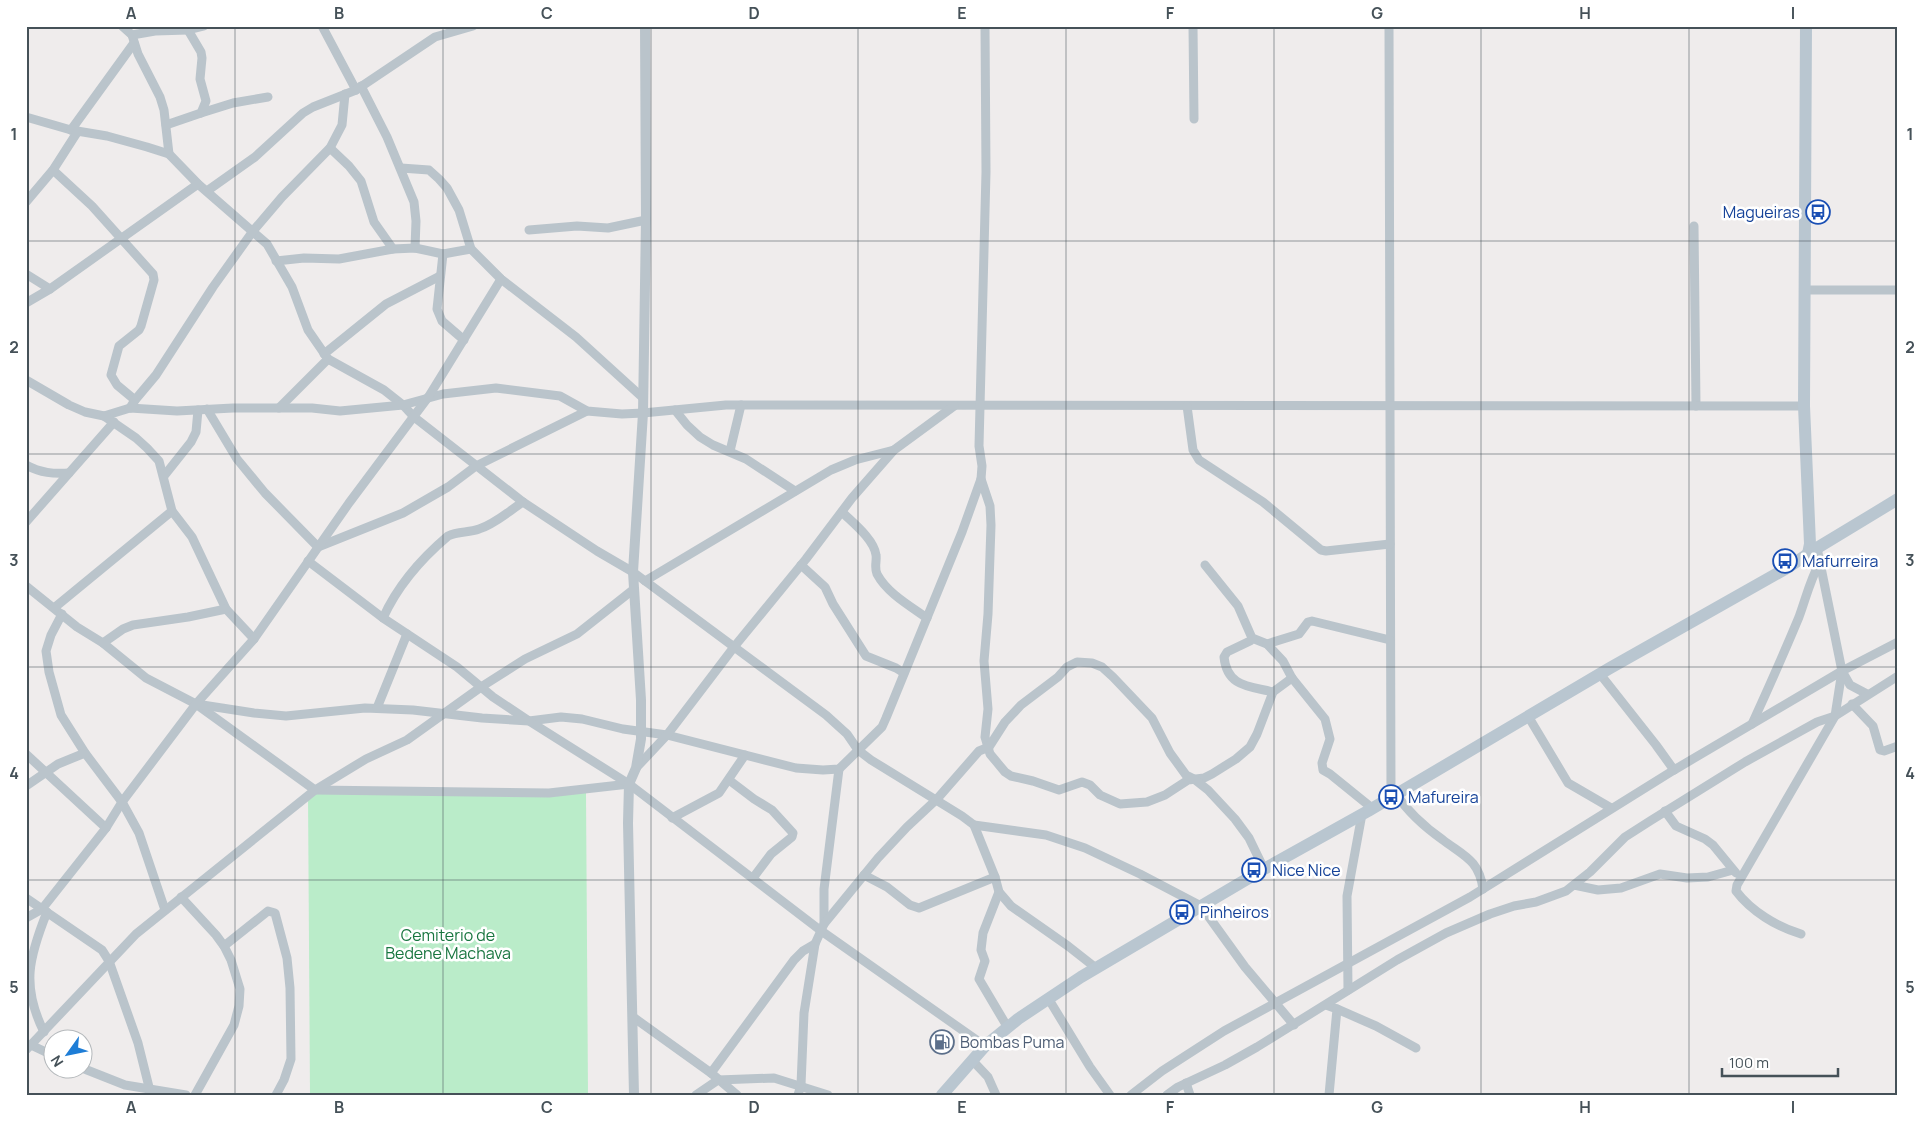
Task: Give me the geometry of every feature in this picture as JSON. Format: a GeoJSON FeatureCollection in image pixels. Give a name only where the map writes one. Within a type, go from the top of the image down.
{"type":"FeatureCollection","features":[{"type":"Feature","properties":{"kind":"main road"},"geometry":{"type":"LineString","coordinates":[[1806,26],[1804,406],[1810,544],[1812,551]]}},
{"type":"Feature","properties":{"kind":"main road"},"geometry":{"type":"LineString","coordinates":[[942,1095],[985,1046],[1048,998],[1096,968],[1600,674],[1787,568],[1898,499]]}},
{"type":"Feature","properties":{"kind":"street"},"geometry":{"type":"LineString","coordinates":[[122,26],[133,39],[160,97],[166,125],[169,154]]}},
{"type":"Feature","properties":{"kind":"street"},"geometry":{"type":"LineString","coordinates":[[26,202],[53,170],[75,131],[133,39],[156,31],[188,30],[204,26]]}},
{"type":"Feature","properties":{"kind":"street"},"geometry":{"type":"LineString","coordinates":[[322,26],[387,137],[401,168],[414,202],[416,221],[415,248]]}},
{"type":"Feature","properties":{"kind":"street"},"geometry":{"type":"LineString","coordinates":[[207,191],[255,157],[303,113],[358,88],[435,37],[473,26]]}},
{"type":"Feature","properties":{"kind":"street"},"geometry":{"type":"LineString","coordinates":[[634,1095],[628,823],[629,784],[636,768],[641,732],[641,700],[633,572],[643,413],[646,220],[645,26]]}},
{"type":"Feature","properties":{"kind":"street"},"geometry":{"type":"LineString","coordinates":[[822,927],[824,889],[840,769],[882,727],[962,532],[981,479],[982,466],[979,446],[986,172],[985,26]]}},
{"type":"Feature","properties":{"kind":"street"},"geometry":{"type":"LineString","coordinates":[[1193,26],[1194,119]]}},
{"type":"Feature","properties":{"kind":"street"},"geometry":{"type":"LineString","coordinates":[[1389,26],[1390,640],[1394,795],[1412,814],[1443,841],[1466,856],[1479,872],[1483,889]]}},
{"type":"Feature","properties":{"kind":"street"},"geometry":{"type":"LineString","coordinates":[[188,30],[201,52],[202,58],[200,79],[206,101],[201,113]]}},
{"type":"Feature","properties":{"kind":"street"},"geometry":{"type":"LineString","coordinates":[[104,416],[133,404],[156,375],[213,287],[253,230],[330,148],[342,125],[345,94]]}},
{"type":"Feature","properties":{"kind":"street"},"geometry":{"type":"LineString","coordinates":[[166,125],[233,103],[268,98]]}},
{"type":"Feature","properties":{"kind":"street"},"geometry":{"type":"LineString","coordinates":[[26,116],[75,131],[139,144],[169,154],[198,184],[267,244],[292,287],[308,330],[326,357],[384,390],[403,405],[414,417],[523,502],[597,551],[633,572],[826,715],[847,734],[858,750],[904,781],[937,799],[974,825],[1046,835],[1085,848],[1201,906],[1245,967],[1276,1001],[1294,1025]]}},
{"type":"Feature","properties":{"kind":"street"},"geometry":{"type":"LineString","coordinates":[[330,148],[349,166],[360,182],[374,222],[394,249]]}},
{"type":"Feature","properties":{"kind":"street"},"geometry":{"type":"LineString","coordinates":[[401,168],[429,170],[439,179],[447,188],[459,210],[471,249],[501,279],[576,338],[642,397]]}},
{"type":"Feature","properties":{"kind":"street"},"geometry":{"type":"LineString","coordinates":[[53,170],[92,206],[120,239],[148,267],[154,280],[141,326],[119,346],[111,375],[133,404],[177,411],[279,408],[340,411],[403,405],[429,396],[496,388],[560,396],[587,411],[622,414],[741,405],[1804,406]]}},
{"type":"Feature","properties":{"kind":"street"},"geometry":{"type":"LineString","coordinates":[[26,303],[50,289],[198,184]]}},
{"type":"Feature","properties":{"kind":"street"},"geometry":{"type":"LineString","coordinates":[[529,230],[577,226],[608,228],[646,220]]}},
{"type":"Feature","properties":{"kind":"street"},"geometry":{"type":"LineString","coordinates":[[1694,226],[1696,406]]}},
{"type":"Feature","properties":{"kind":"street"},"geometry":{"type":"LineString","coordinates":[[276,262],[304,258],[339,259],[359,257],[394,249],[415,248],[443,254],[471,249]]}},
{"type":"Feature","properties":{"kind":"street"},"geometry":{"type":"LineString","coordinates":[[443,254],[437,309],[442,321],[464,340]]}},
{"type":"Feature","properties":{"kind":"street"},"geometry":{"type":"LineString","coordinates":[[26,274],[50,289]]}},
{"type":"Feature","properties":{"kind":"street"},"geometry":{"type":"LineString","coordinates":[[279,408],[326,357],[386,304],[440,276]]}},
{"type":"Feature","properties":{"kind":"street"},"geometry":{"type":"LineString","coordinates":[[42,1028],[34,1012],[29,975],[44,910],[196,704],[254,638],[429,396],[501,279]]}},
{"type":"Feature","properties":{"kind":"street"},"geometry":{"type":"LineString","coordinates":[[1806,290],[1898,290]]}},
{"type":"Feature","properties":{"kind":"street"},"geometry":{"type":"LineString","coordinates":[[26,380],[69,405],[85,412],[104,416],[148,448],[158,461],[164,476],[172,511],[192,537],[219,597],[226,609],[254,638]]}},
{"type":"Feature","properties":{"kind":"street"},"geometry":{"type":"LineString","coordinates":[[730,451],[741,405]]}},
{"type":"Feature","properties":{"kind":"street"},"geometry":{"type":"LineString","coordinates":[[636,768],[667,735],[734,647],[894,450],[954,406]]}},
{"type":"Feature","properties":{"kind":"street"},"geometry":{"type":"LineString","coordinates":[[1187,406],[1193,450],[1199,460],[1263,502],[1321,550],[1326,552],[1390,544]]}},
{"type":"Feature","properties":{"kind":"street"},"geometry":{"type":"LineString","coordinates":[[164,476],[191,442],[203,410]]}},
{"type":"Feature","properties":{"kind":"street"},"geometry":{"type":"LineString","coordinates":[[203,410],[237,460],[265,493],[318,547]]}},
{"type":"Feature","properties":{"kind":"street"},"geometry":{"type":"LineString","coordinates":[[675,410],[700,437],[713,445],[730,451],[795,491]]}},
{"type":"Feature","properties":{"kind":"street"},"geometry":{"type":"LineString","coordinates":[[318,547],[403,512],[448,487],[476,466],[587,411]]}},
{"type":"Feature","properties":{"kind":"street"},"geometry":{"type":"LineString","coordinates":[[26,522],[114,422]]}},
{"type":"Feature","properties":{"kind":"street"},"geometry":{"type":"LineString","coordinates":[[645,581],[831,470],[855,460],[894,450]]}},
{"type":"Feature","properties":{"kind":"street"},"geometry":{"type":"LineString","coordinates":[[26,466],[51,474],[69,473]]}},
{"type":"Feature","properties":{"kind":"street"},"geometry":{"type":"LineString","coordinates":[[981,479],[990,506],[991,525],[988,614],[984,661],[988,708],[986,737],[990,754],[1005,772],[1011,776],[1059,790],[1082,782],[1090,784],[1100,795],[1120,804],[1147,802],[1165,796],[1188,780],[1204,778],[1212,774],[1236,759],[1250,747],[1273,692],[1292,678]]}},
{"type":"Feature","properties":{"kind":"street"},"geometry":{"type":"LineString","coordinates":[[383,618],[396,594],[414,571],[448,536],[455,533],[477,530],[523,502]]}},
{"type":"Feature","properties":{"kind":"street"},"geometry":{"type":"LineString","coordinates":[[165,910],[139,833],[122,802],[85,753],[61,715],[49,672],[46,651],[58,611],[172,511]]}},
{"type":"Feature","properties":{"kind":"street"},"geometry":{"type":"LineString","coordinates":[[842,512],[866,535],[874,549],[876,573],[883,582],[900,598],[927,618]]}},
{"type":"Feature","properties":{"kind":"street"},"geometry":{"type":"LineString","coordinates":[[1812,551],[1820,562],[1842,671],[1850,685],[1867,694]]}},
{"type":"Feature","properties":{"kind":"street"},"geometry":{"type":"LineString","coordinates":[[308,561],[383,618],[458,667],[481,687],[529,721],[629,784],[753,878],[985,1046]]}},
{"type":"Feature","properties":{"kind":"street"},"geometry":{"type":"LineString","coordinates":[[1751,724],[1778,667],[1799,616],[1812,576],[1820,562]]}},
{"type":"Feature","properties":{"kind":"street"},"geometry":{"type":"LineString","coordinates":[[801,565],[825,587],[833,604],[866,656],[904,673]]}},
{"type":"Feature","properties":{"kind":"street"},"geometry":{"type":"LineString","coordinates":[[1205,566],[1238,606],[1252,638],[1267,644],[1283,661],[1292,678],[1322,714],[1330,739],[1322,763],[1323,770],[1330,774],[1367,811],[1347,896],[1348,990]]}},
{"type":"Feature","properties":{"kind":"street"},"geometry":{"type":"LineString","coordinates":[[26,586],[77,627],[103,643],[146,678],[196,704],[315,790],[549,793],[629,784]]}},
{"type":"Feature","properties":{"kind":"street"},"geometry":{"type":"LineString","coordinates":[[48,1028],[136,934],[315,790],[366,759],[407,740],[481,687],[525,659],[577,634],[634,589]]}},
{"type":"Feature","properties":{"kind":"street"},"geometry":{"type":"LineString","coordinates":[[103,643],[123,629],[133,625],[226,609]]}},
{"type":"Feature","properties":{"kind":"street"},"geometry":{"type":"LineString","coordinates":[[1267,644],[1294,637],[1301,632],[1308,622],[1390,640]]}},
{"type":"Feature","properties":{"kind":"street"},"geometry":{"type":"LineString","coordinates":[[377,708],[407,634]]}},
{"type":"Feature","properties":{"kind":"street"},"geometry":{"type":"LineString","coordinates":[[1252,638],[1250,641],[1227,652],[1224,657],[1224,666],[1228,674],[1239,683],[1273,692]]}},
{"type":"Feature","properties":{"kind":"street"},"geometry":{"type":"LineString","coordinates":[[1131,1095],[1170,1066],[1224,1031],[1483,889],[1611,808],[1751,724],[1842,671],[1898,642]]}},
{"type":"Feature","properties":{"kind":"street"},"geometry":{"type":"LineString","coordinates":[[798,1095],[801,1085],[804,1013],[815,944],[822,927],[864,875],[907,827],[937,799],[979,751],[988,747],[1005,722],[1021,705],[1058,677],[1067,667],[1077,662],[1092,663],[1102,667],[1152,718],[1176,763],[1186,774],[1208,790],[1236,819],[1249,838],[1264,869]]}},
{"type":"Feature","properties":{"kind":"street"},"geometry":{"type":"LineString","coordinates":[[1801,934],[1783,928],[1751,908],[1736,891],[1740,880],[1835,716],[1842,671]]}},
{"type":"Feature","properties":{"kind":"street"},"geometry":{"type":"LineString","coordinates":[[1600,674],[1674,770]]}},
{"type":"Feature","properties":{"kind":"street"},"geometry":{"type":"LineString","coordinates":[[1167,1095],[1186,1083],[1225,1065],[1294,1025],[1397,960],[1446,933],[1490,914],[1514,906],[1536,902],[1566,891],[1625,837],[1665,811],[1745,762],[1817,722],[1835,716],[1898,676]]}},
{"type":"Feature","properties":{"kind":"street"},"geometry":{"type":"LineString","coordinates":[[196,704],[286,716],[377,708],[529,721],[568,717],[602,725],[667,735],[796,768],[840,769]]}},
{"type":"Feature","properties":{"kind":"street"},"geometry":{"type":"LineString","coordinates":[[1852,704],[1873,726],[1880,750],[1884,751],[1898,746]]}},
{"type":"Feature","properties":{"kind":"street"},"geometry":{"type":"LineString","coordinates":[[1528,716],[1568,783],[1611,808]]}},
{"type":"Feature","properties":{"kind":"street"},"geometry":{"type":"LineString","coordinates":[[26,786],[58,764],[85,753]]}},
{"type":"Feature","properties":{"kind":"street"},"geometry":{"type":"LineString","coordinates":[[26,754],[106,828]]}},
{"type":"Feature","properties":{"kind":"street"},"geometry":{"type":"LineString","coordinates":[[672,818],[720,793],[745,755]]}},
{"type":"Feature","properties":{"kind":"street"},"geometry":{"type":"LineString","coordinates":[[729,780],[754,800],[772,810],[793,833],[792,838],[771,854],[753,878]]}},
{"type":"Feature","properties":{"kind":"street"},"geometry":{"type":"LineString","coordinates":[[1665,811],[1676,826],[1706,839],[1712,844],[1740,880]]}},
{"type":"Feature","properties":{"kind":"street"},"geometry":{"type":"LineString","coordinates":[[974,825],[999,892],[1010,906],[1096,968]]}},
{"type":"Feature","properties":{"kind":"street"},"geometry":{"type":"LineString","coordinates":[[1574,885],[1598,890],[1621,888],[1660,874],[1687,878],[1708,876],[1733,870]]}},
{"type":"Feature","properties":{"kind":"street"},"geometry":{"type":"LineString","coordinates":[[864,875],[887,887],[910,905],[919,908],[995,877]]}},
{"type":"Feature","properties":{"kind":"street"},"geometry":{"type":"LineString","coordinates":[[999,892],[983,933],[981,950],[985,961],[979,979],[1008,1028]]}},
{"type":"Feature","properties":{"kind":"street"},"geometry":{"type":"LineString","coordinates":[[181,897],[216,934],[224,946],[231,960],[240,989],[239,1006],[234,1025],[195,1095]]}},
{"type":"Feature","properties":{"kind":"street"},"geometry":{"type":"LineString","coordinates":[[26,898],[102,950],[109,961],[138,1043],[150,1091]]}},
{"type":"Feature","properties":{"kind":"street"},"geometry":{"type":"LineString","coordinates":[[26,918],[44,910]]}},
{"type":"Feature","properties":{"kind":"street"},"geometry":{"type":"LineString","coordinates":[[224,946],[268,911],[275,913],[287,958],[290,988],[292,1059],[276,1095]]}},
{"type":"Feature","properties":{"kind":"street"},"geometry":{"type":"LineString","coordinates":[[696,1095],[714,1077],[794,960],[803,950],[815,944]]}},
{"type":"Feature","properties":{"kind":"street"},"geometry":{"type":"LineString","coordinates":[[1048,998],[1084,1058],[1110,1095]]}},
{"type":"Feature","properties":{"kind":"street"},"geometry":{"type":"LineString","coordinates":[[1326,1005],[1376,1026],[1416,1048]]}},
{"type":"Feature","properties":{"kind":"street"},"geometry":{"type":"LineString","coordinates":[[1329,1095],[1337,1010]]}},
{"type":"Feature","properties":{"kind":"street"},"geometry":{"type":"LineString","coordinates":[[633,1018],[737,1095]]}},
{"type":"Feature","properties":{"kind":"street"},"geometry":{"type":"LineString","coordinates":[[42,1034],[29,1048],[42,1052]]}},
{"type":"Feature","properties":{"kind":"street"},"geometry":{"type":"LineString","coordinates":[[972,1060],[988,1077],[996,1095]]}},
{"type":"Feature","properties":{"kind":"street"},"geometry":{"type":"LineString","coordinates":[[92,1072],[125,1086],[186,1095]]}},
{"type":"Feature","properties":{"kind":"street"},"geometry":{"type":"LineString","coordinates":[[714,1077],[774,1078],[828,1095]]}},
{"type":"Feature","properties":{"kind":"street"},"geometry":{"type":"LineString","coordinates":[[1186,1083],[1190,1095]]}},
{"type":"Feature","properties":{"kind":"street"},"geometry":{"type":"LineString","coordinates":[[119,1095],[125,1086]]}},
{"type":"Feature","properties":{"kind":"green space","name":"Cemiterio de Bedene Machava"},"geometry":{"type":"Polygon","coordinates":[[[586,793],[588,1095],[310,1095],[308,794],[586,793]]]}},
{"type":"Feature","properties":{"kind":"place","name":"Magueiras"},"geometry":{"type":"Point","coordinates":[1818,212]}},
{"type":"Feature","properties":{"kind":"place","name":"Mafurreira"},"geometry":{"type":"Point","coordinates":[1785,561]}},
{"type":"Feature","properties":{"kind":"place","name":"Mafureira"},"geometry":{"type":"Point","coordinates":[1391,797]}},
{"type":"Feature","properties":{"kind":"place","name":"Nice Nice"},"geometry":{"type":"Point","coordinates":[1254,870]}},
{"type":"Feature","properties":{"kind":"place","name":"Pinheiros"},"geometry":{"type":"Point","coordinates":[1182,912]}},
{"type":"Feature","properties":{"kind":"place","name":"Bombas Puma"},"geometry":{"type":"Point","coordinates":[942,1042]}}]}
